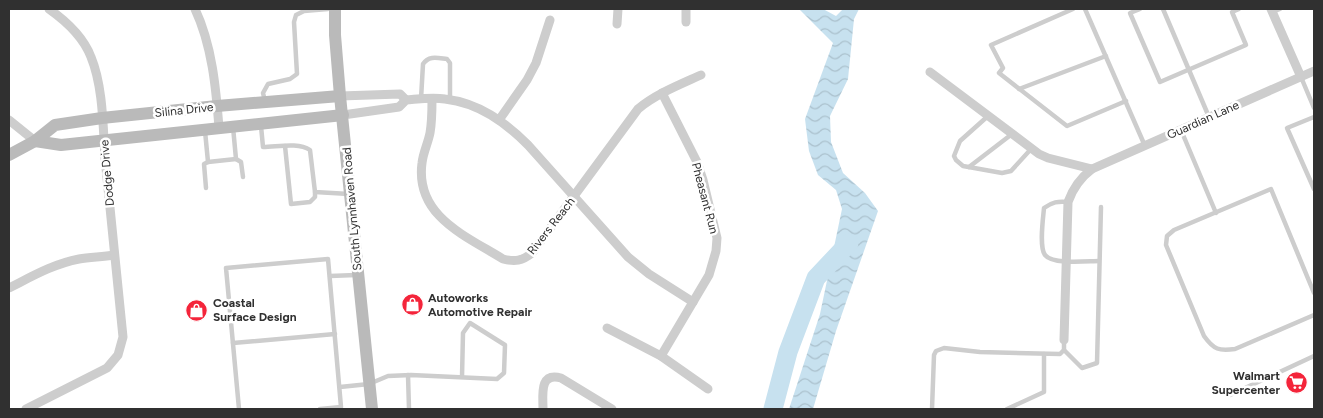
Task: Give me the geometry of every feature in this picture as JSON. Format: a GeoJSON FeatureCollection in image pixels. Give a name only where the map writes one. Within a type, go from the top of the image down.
{"type":"FeatureCollection","features":[{"type":"Feature","properties":{"kind":"street","name":"Dodge Drive"},"geometry":{"type":"LineString","coordinates":[[26,409],[106,368],[118,355],[123,337],[102,118],[96,75],[90,55],[83,42],[73,29],[48,9]]}},
{"type":"Feature","properties":{"kind":"street"},"geometry":{"type":"LineString","coordinates":[[195,9],[206,39],[219,128]]}},
{"type":"Feature","properties":{"kind":"street","name":"South Lynnhaven Road"},"geometry":{"type":"LineString","coordinates":[[335,9],[340,96],[372,409]]}},
{"type":"Feature","properties":{"kind":"street"},"geometry":{"type":"LineString","coordinates":[[616,24],[618,9]]}},
{"type":"Feature","properties":{"kind":"street"},"geometry":{"type":"LineString","coordinates":[[686,9],[686,22]]}},
{"type":"Feature","properties":{"kind":"street"},"geometry":{"type":"LineString","coordinates":[[1274,10],[1301,77]]}},
{"type":"Feature","properties":{"kind":"street"},"geometry":{"type":"LineString","coordinates":[[499,120],[527,80],[536,63],[550,20]]}},
{"type":"Feature","properties":{"kind":"street","name":"Guardian Lane"},"geometry":{"type":"LineString","coordinates":[[1092,169],[1314,71]]}},
{"type":"Feature","properties":{"kind":"street"},"geometry":{"type":"LineString","coordinates":[[930,72],[1031,149],[1048,158],[1092,169]]}},
{"type":"Feature","properties":{"kind":"street","name":"Rivers Reach"},"geometry":{"type":"LineString","coordinates":[[432,99],[430,134],[422,162],[421,174],[422,187],[426,199],[432,210],[444,221],[503,259],[519,261],[532,253],[638,109],[648,100],[701,75]]}},
{"type":"Feature","properties":{"kind":"street","name":"Pheasant Run"},"geometry":{"type":"LineString","coordinates":[[661,356],[709,275],[714,263],[716,250],[716,238],[697,162],[662,93]]}},
{"type":"Feature","properties":{"kind":"street"},"geometry":{"type":"LineString","coordinates":[[340,96],[400,94],[406,100]]}},
{"type":"Feature","properties":{"kind":"street","name":"Silina Drive"},"geometry":{"type":"LineString","coordinates":[[9,155],[35,141],[55,125],[217,106],[340,96]]}},
{"type":"Feature","properties":{"kind":"street"},"geometry":{"type":"LineString","coordinates":[[343,116],[399,107],[406,100],[450,100],[474,106],[499,120],[528,145],[628,257],[649,274],[693,302]]}},
{"type":"Feature","properties":{"kind":"street","name":"Silina Drive"},"geometry":{"type":"LineString","coordinates":[[35,141],[60,145],[343,116]]}},
{"type":"Feature","properties":{"kind":"street"},"geometry":{"type":"LineString","coordinates":[[9,120],[35,141]]}},
{"type":"Feature","properties":{"kind":"street"},"geometry":{"type":"LineString","coordinates":[[1064,345],[1068,202],[1077,183],[1092,169]]}},
{"type":"Feature","properties":{"kind":"street"},"geometry":{"type":"LineString","coordinates":[[9,288],[42,271],[78,259],[114,256]]}},
{"type":"Feature","properties":{"kind":"street"},"geometry":{"type":"LineString","coordinates":[[607,328],[661,356],[708,389]]}},
{"type":"Feature","properties":{"kind":"street"},"geometry":{"type":"LineString","coordinates":[[543,409],[542,388],[544,383],[552,377],[561,378],[612,409]]}},
{"type":"Feature","properties":{"kind":"lane"},"geometry":{"type":"LineString","coordinates":[[265,102],[263,93],[268,84],[290,79],[297,74],[294,22],[296,15],[304,11],[328,9]]}},
{"type":"Feature","properties":{"kind":"lane"},"geometry":{"type":"LineString","coordinates":[[1073,9],[991,45],[1003,68],[999,74],[1066,126],[1126,101]]}},
{"type":"Feature","properties":{"kind":"lane"},"geometry":{"type":"LineString","coordinates":[[1085,9],[1145,146]]}},
{"type":"Feature","properties":{"kind":"lane"},"geometry":{"type":"LineString","coordinates":[[1140,9],[1130,13],[1160,82],[1246,45],[1232,12],[1239,9]]}},
{"type":"Feature","properties":{"kind":"lane"},"geometry":{"type":"LineString","coordinates":[[1163,9],[1209,117]]}},
{"type":"Feature","properties":{"kind":"lane"},"geometry":{"type":"LineString","coordinates":[[1019,89],[1106,56]]}},
{"type":"Feature","properties":{"kind":"lane"},"geometry":{"type":"LineString","coordinates":[[422,99],[423,64],[432,57],[447,59],[450,62],[450,100]]}},
{"type":"Feature","properties":{"kind":"lane"},"geometry":{"type":"LineString","coordinates":[[1301,77],[1314,108]]}},
{"type":"Feature","properties":{"kind":"lane"},"geometry":{"type":"LineString","coordinates":[[988,116],[960,141],[956,148],[954,156],[963,166],[1002,174],[1010,171],[1031,149]]}},
{"type":"Feature","properties":{"kind":"lane"},"geometry":{"type":"LineString","coordinates":[[1314,117],[1287,128],[1314,189]]}},
{"type":"Feature","properties":{"kind":"lane"},"geometry":{"type":"LineString","coordinates":[[260,124],[263,147],[285,146],[305,147],[310,150],[315,197],[310,202],[291,204],[285,146]]}},
{"type":"Feature","properties":{"kind":"lane"},"geometry":{"type":"LineString","coordinates":[[233,127],[236,159]]}},
{"type":"Feature","properties":{"kind":"lane"},"geometry":{"type":"LineString","coordinates":[[205,130],[208,162]]}},
{"type":"Feature","properties":{"kind":"lane"},"geometry":{"type":"LineString","coordinates":[[1181,130],[1216,213]]}},
{"type":"Feature","properties":{"kind":"lane"},"geometry":{"type":"LineString","coordinates":[[969,167],[1012,134]]}},
{"type":"Feature","properties":{"kind":"lane"},"geometry":{"type":"LineString","coordinates":[[206,188],[204,164],[208,162],[236,159],[241,162],[243,177]]}},
{"type":"Feature","properties":{"kind":"lane"},"geometry":{"type":"LineString","coordinates":[[1314,293],[1271,189],[1174,230],[1167,236],[1166,245],[1204,336],[1212,347],[1223,350],[1235,350],[1314,315]]}},
{"type":"Feature","properties":{"kind":"lane"},"geometry":{"type":"LineString","coordinates":[[315,192],[350,194]]}},
{"type":"Feature","properties":{"kind":"lane"},"geometry":{"type":"LineString","coordinates":[[1068,202],[1057,201],[1044,208],[1043,251],[1052,260],[1100,261]]}},
{"type":"Feature","properties":{"kind":"lane"},"geometry":{"type":"LineString","coordinates":[[932,409],[934,355],[936,351],[944,348],[1060,354],[1064,345],[1082,368],[1097,363],[1101,207]]}},
{"type":"Feature","properties":{"kind":"lane"},"geometry":{"type":"LineString","coordinates":[[239,409],[226,268],[328,258],[342,407],[320,409]]}},
{"type":"Feature","properties":{"kind":"lane"},"geometry":{"type":"LineString","coordinates":[[330,276],[358,274]]}},
{"type":"Feature","properties":{"kind":"lane"},"geometry":{"type":"LineString","coordinates":[[340,387],[370,384],[388,376],[408,375],[462,378],[497,379],[504,373],[505,345],[470,323],[463,333],[462,378]]}},
{"type":"Feature","properties":{"kind":"lane"},"geometry":{"type":"LineString","coordinates":[[233,343],[335,334]]}},
{"type":"Feature","properties":{"kind":"lane"},"geometry":{"type":"LineString","coordinates":[[1007,409],[1044,392],[1044,354]]}},
{"type":"Feature","properties":{"kind":"lane"},"geometry":{"type":"LineString","coordinates":[[1230,395],[1314,356]]}},
{"type":"Feature","properties":{"kind":"lane"},"geometry":{"type":"LineString","coordinates":[[408,375],[409,409]]}},
{"type":"Feature","properties":{"kind":"water"},"geometry":{"type":"Polygon","coordinates":[[[799,9],[823,9],[836,16],[843,9],[859,9],[854,19],[848,79],[830,116],[831,142],[843,173],[865,193],[878,211],[836,331],[813,409],[789,409],[820,314],[842,209],[836,190],[818,175],[809,151],[805,119],[833,43],[799,9]]]}},
{"type":"Feature","properties":{"kind":"waterway"},"geometry":{"type":"LineString","coordinates":[[773,409],[788,352],[816,278],[849,243]]}},
{"type":"Feature","properties":{"kind":"place","name":"Autoworks Automotive Repair"},"geometry":{"type":"Point","coordinates":[412,305]}},
{"type":"Feature","properties":{"kind":"place","name":"Coastal Surface Design"},"geometry":{"type":"Point","coordinates":[197,310]}},
{"type":"Feature","properties":{"kind":"place","name":"Walmart Supercenter"},"geometry":{"type":"Point","coordinates":[1296,383]}}]}
